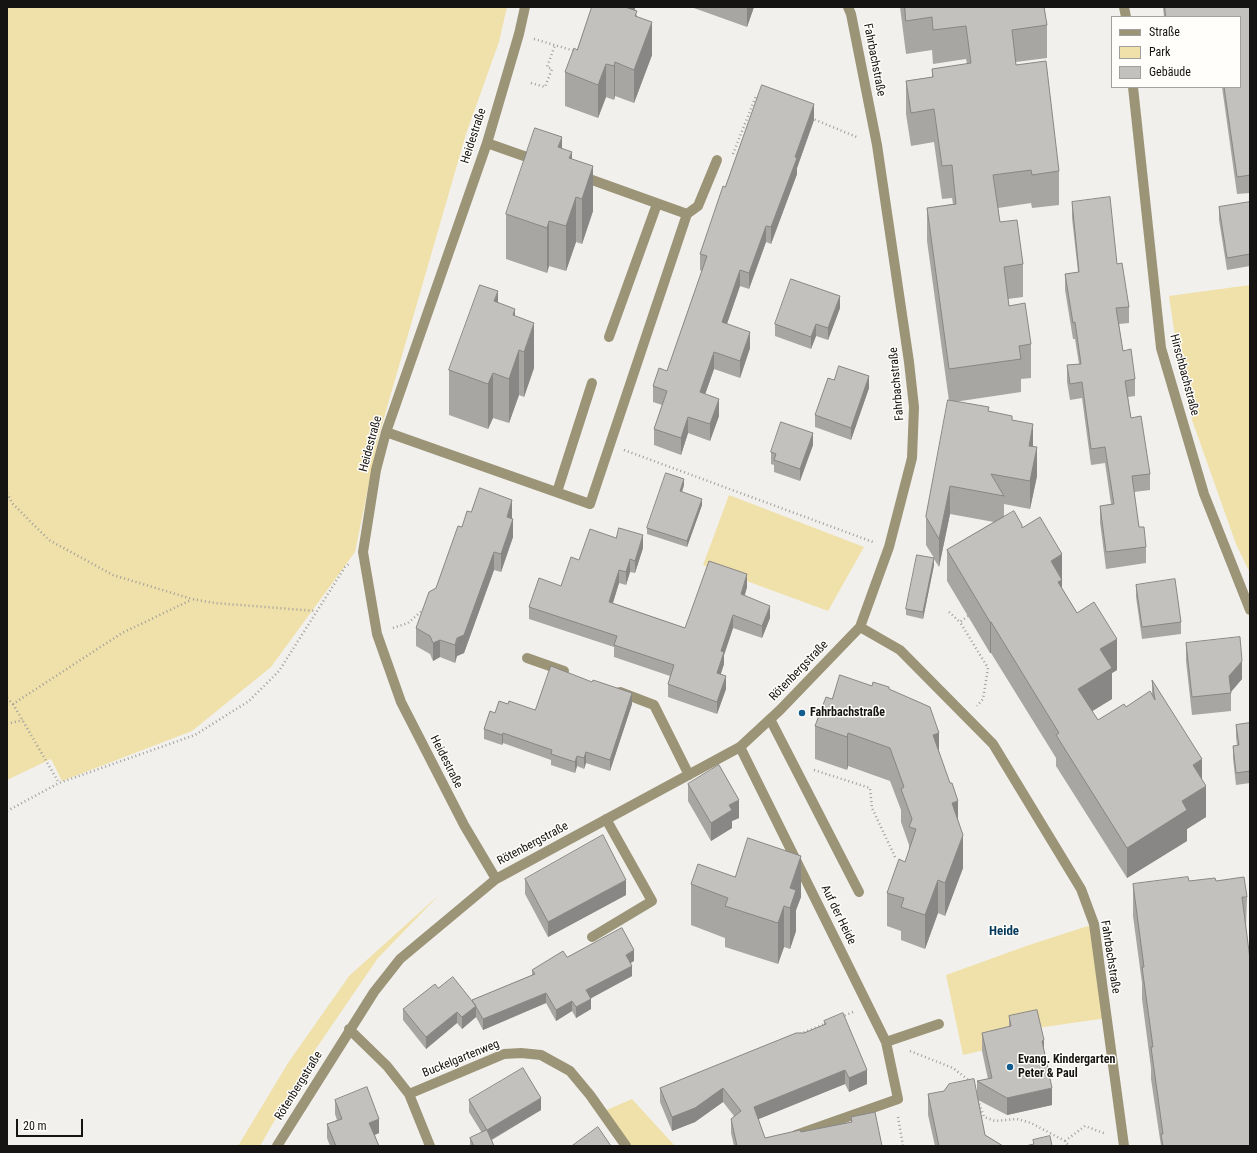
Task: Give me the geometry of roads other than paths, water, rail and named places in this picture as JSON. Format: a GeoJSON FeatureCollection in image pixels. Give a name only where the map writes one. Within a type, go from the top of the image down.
{"type":"FeatureCollection","features":[{"type":"Feature","properties":{"kind":"street","name":"Heidestraße"},"geometry":{"type":"LineString","coordinates":[[496,879],[464,825],[401,702],[377,634],[363,552],[376,470],[386,432],[487,143],[519,34],[525,7]]}},
{"type":"Feature","properties":{"kind":"street","name":"Fahrbachstraße"},"geometry":{"type":"LineString","coordinates":[[848,7],[851,14],[877,145],[909,362],[914,407],[912,458],[888,547],[860,627],[900,650],[993,744],[1081,889],[1094,924],[1124,1146]]}},
{"type":"Feature","properties":{"kind":"street","name":"Hirschbachstraße"},"geometry":{"type":"LineString","coordinates":[[1133,88],[1161,348],[1204,494],[1250,610]]}},
{"type":"Feature","properties":{"kind":"street"},"geometry":{"type":"LineString","coordinates":[[487,143],[546,164]]}},
{"type":"Feature","properties":{"kind":"street"},"geometry":{"type":"LineString","coordinates":[[386,432],[590,504],[687,214],[698,206],[718,160]]}},
{"type":"Feature","properties":{"kind":"street"},"geometry":{"type":"LineString","coordinates":[[568,172],[687,214]]}},
{"type":"Feature","properties":{"kind":"street"},"geometry":{"type":"LineString","coordinates":[[610,337],[657,204]]}},
{"type":"Feature","properties":{"kind":"street"},"geometry":{"type":"LineString","coordinates":[[557,492],[592,383]]}},
{"type":"Feature","properties":{"kind":"street","name":"Rötenbergstraße"},"geometry":{"type":"LineString","coordinates":[[277,1146],[349,1029],[374,992],[400,959],[496,879],[740,747],[770,719],[860,627]]}},
{"type":"Feature","properties":{"kind":"street"},"geometry":{"type":"LineString","coordinates":[[527,658],[572,675]]}},
{"type":"Feature","properties":{"kind":"street"},"geometry":{"type":"LineString","coordinates":[[609,688],[654,705],[689,775]]}},
{"type":"Feature","properties":{"kind":"street"},"geometry":{"type":"LineString","coordinates":[[770,719],[859,892]]}},
{"type":"Feature","properties":{"kind":"street","name":"Auf der Heide"},"geometry":{"type":"LineString","coordinates":[[740,747],[886,1042],[898,1099],[786,1138]]}},
{"type":"Feature","properties":{"kind":"street"},"geometry":{"type":"LineString","coordinates":[[592,937],[652,902],[606,819]]}},
{"type":"Feature","properties":{"kind":"street"},"geometry":{"type":"LineString","coordinates":[[886,1042],[939,1024]]}},
{"type":"Feature","properties":{"kind":"street"},"geometry":{"type":"LineString","coordinates":[[349,1029],[387,1066],[409,1094],[430,1146]]}},
{"type":"Feature","properties":{"kind":"street","name":"Buckelgartenweg"},"geometry":{"type":"LineString","coordinates":[[409,1094],[504,1054],[521,1053],[541,1056],[570,1071],[590,1095],[626,1146]]}},
{"type":"Feature","properties":{"kind":"place","name":"Fahrbachstraße"},"geometry":{"type":"Point","coordinates":[802,713]}},
{"type":"Feature","properties":{"kind":"place","name":"Evang. Kindergarten Peter & Paul"},"geometry":{"type":"Point","coordinates":[1010,1067]}},
{"type":"Feature","properties":{"kind":"district","name":"Heide"},"geometry":{"type":"Point","coordinates":[1004,932]}}]}
